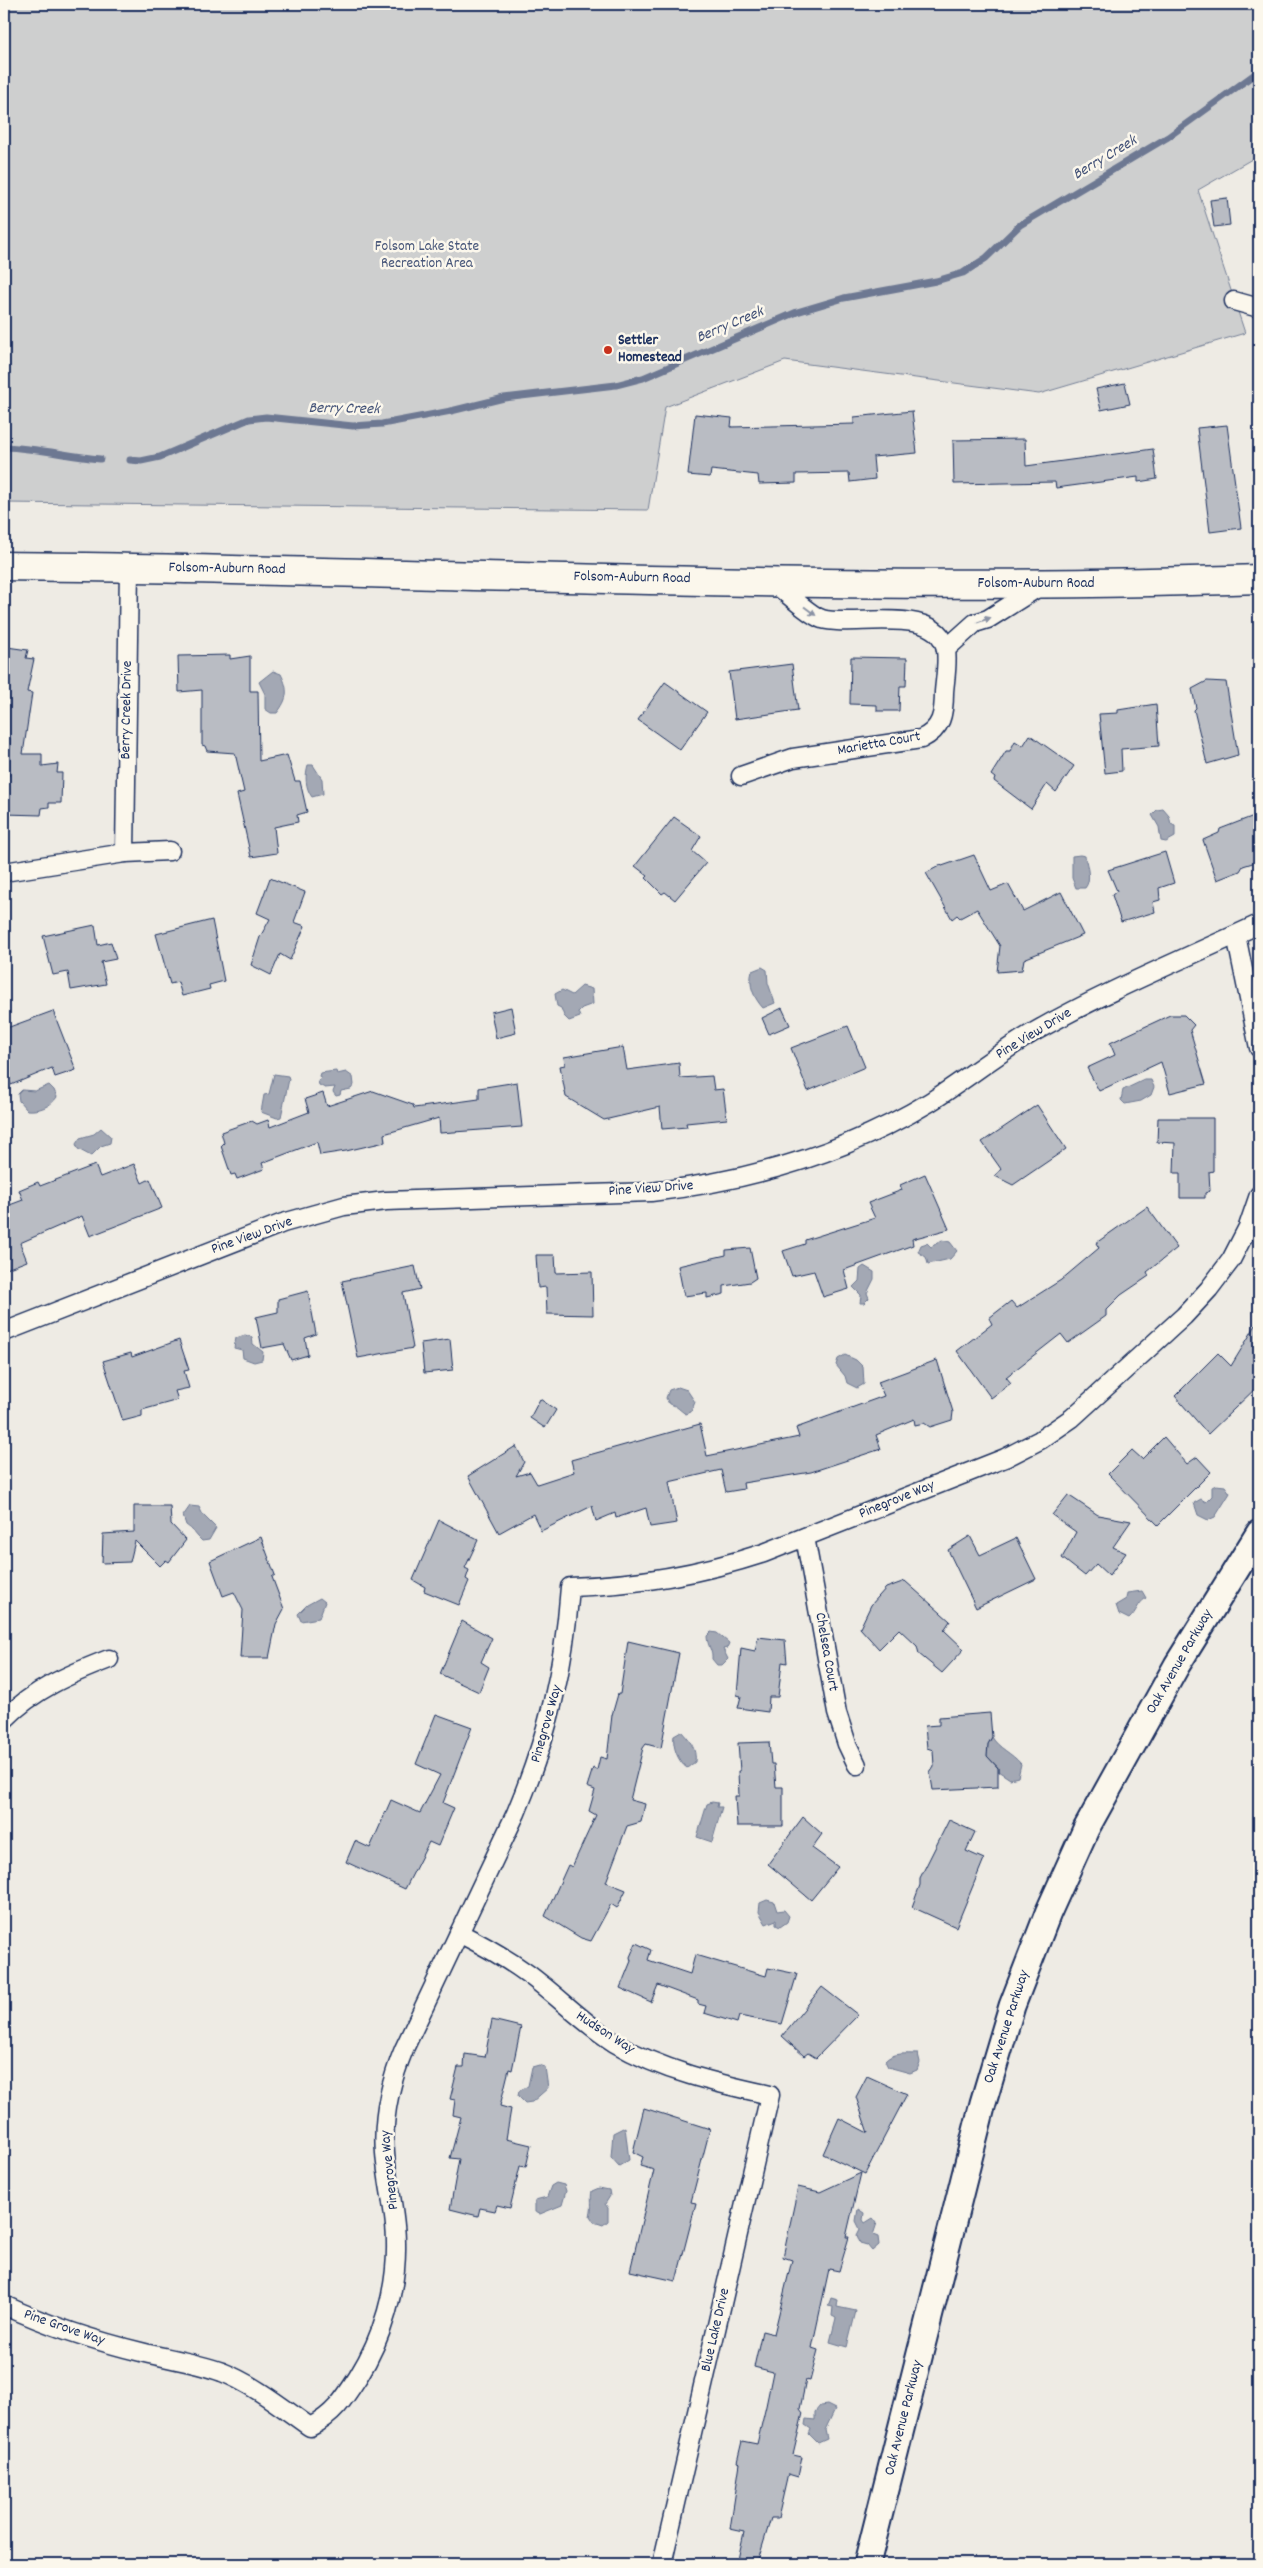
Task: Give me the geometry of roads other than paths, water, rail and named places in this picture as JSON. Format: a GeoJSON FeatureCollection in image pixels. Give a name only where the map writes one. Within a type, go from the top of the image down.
{"type":"FeatureCollection","features":[{"type":"Feature","properties":{"kind":"main road","name":"Folsom-Auburn Road"},"geometry":{"type":"LineString","coordinates":[[4,566],[772,581],[1043,584],[1114,584],[1259,579]]}},
{"type":"Feature","properties":{"kind":"main road","name":"Oak Avenue Parkway"},"geometry":{"type":"LineString","coordinates":[[867,2564],[983,2103],[1016,1996],[1048,1913],[1086,1829],[1177,1665],[1259,1533]]}},
{"type":"Feature","properties":{"kind":"street"},"geometry":{"type":"LineString","coordinates":[[1234,301],[1259,308]]}},
{"type":"Feature","properties":{"kind":"street","name":"Berry Creek Drive"},"geometry":{"type":"LineString","coordinates":[[125,853],[129,567]]}},
{"type":"Feature","properties":{"kind":"street"},"geometry":{"type":"LineString","coordinates":[[772,581],[821,619],[908,621],[926,625],[936,632],[946,649],[974,623],[988,619],[1043,584]]}},
{"type":"Feature","properties":{"kind":"street","name":"Marietta Court"},"geometry":{"type":"LineString","coordinates":[[742,776],[793,758],[921,739],[932,734],[939,726],[944,714],[946,649]]}},
{"type":"Feature","properties":{"kind":"street"},"geometry":{"type":"LineString","coordinates":[[4,872],[125,853],[170,851]]}},
{"type":"Feature","properties":{"kind":"street","name":"Pine View Drive"},"geometry":{"type":"LineString","coordinates":[[4,1332],[283,1223],[344,1206],[386,1201],[651,1192],[693,1187],[755,1175],[816,1157],[874,1132],[930,1102],[1032,1033],[1082,1006],[1259,924]]}},
{"type":"Feature","properties":{"kind":"street"},"geometry":{"type":"LineString","coordinates":[[1236,935],[1259,1048]]}},
{"type":"Feature","properties":{"kind":"street","name":"Pinegrove Way"},"geometry":{"type":"LineString","coordinates":[[125,2348],[183,2360],[224,2373],[258,2392],[310,2428],[327,2419],[346,2397],[365,2366],[380,2333],[394,2280],[395,2225],[384,2131],[390,2089],[404,2049],[516,1813],[532,1774],[552,1714],[561,1672],[570,1587],[610,1586],[669,1579],[726,1565],[1005,1458],[1040,1440],[1072,1418],[1184,1316],[1209,1289],[1231,1260],[1248,1227],[1259,1195]]}},
{"type":"Feature","properties":{"kind":"street","name":"Chelsea Court"},"geometry":{"type":"LineString","coordinates":[[805,1536],[837,1713],[847,1744],[857,1765]]}},
{"type":"Feature","properties":{"kind":"street"},"geometry":{"type":"LineString","coordinates":[[4,1720],[36,1692],[65,1676],[109,1659]]}},
{"type":"Feature","properties":{"kind":"street","name":"Hudson Way"},"geometry":{"type":"LineString","coordinates":[[459,1932],[529,1974],[587,2024],[616,2043],[662,2066],[711,2082],[770,2095]]}},
{"type":"Feature","properties":{"kind":"street","name":"Blue Lake Drive"},"geometry":{"type":"LineString","coordinates":[[662,2564],[770,2095]]}},
{"type":"Feature","properties":{"kind":"street","name":"Pine Grove Way"},"geometry":{"type":"LineString","coordinates":[[4,2305],[60,2330],[125,2348]]}},
{"type":"Feature","properties":{"kind":"waterway","name":"Berry Creek"},"geometry":{"type":"LineString","coordinates":[[130,460],[141,461],[160,457],[249,419],[266,417],[353,426],[382,424],[451,411],[504,398],[616,385],[643,378],[797,312],[844,298],[936,281],[963,273],[986,258],[1020,225],[1168,137],[1259,71]]}},
{"type":"Feature","properties":{"kind":"waterway","name":"Berry Creek"},"geometry":{"type":"LineString","coordinates":[[4,447],[100,459]]}},
{"type":"Feature","properties":{"kind":"place","name":"Settler Homestead"},"geometry":{"type":"Point","coordinates":[608,350]}},
{"type":"Feature","properties":{"kind":"park label","name":"Folsom Lake State Recreation Area"},"geometry":{"type":"Point","coordinates":[427,256]}}]}
